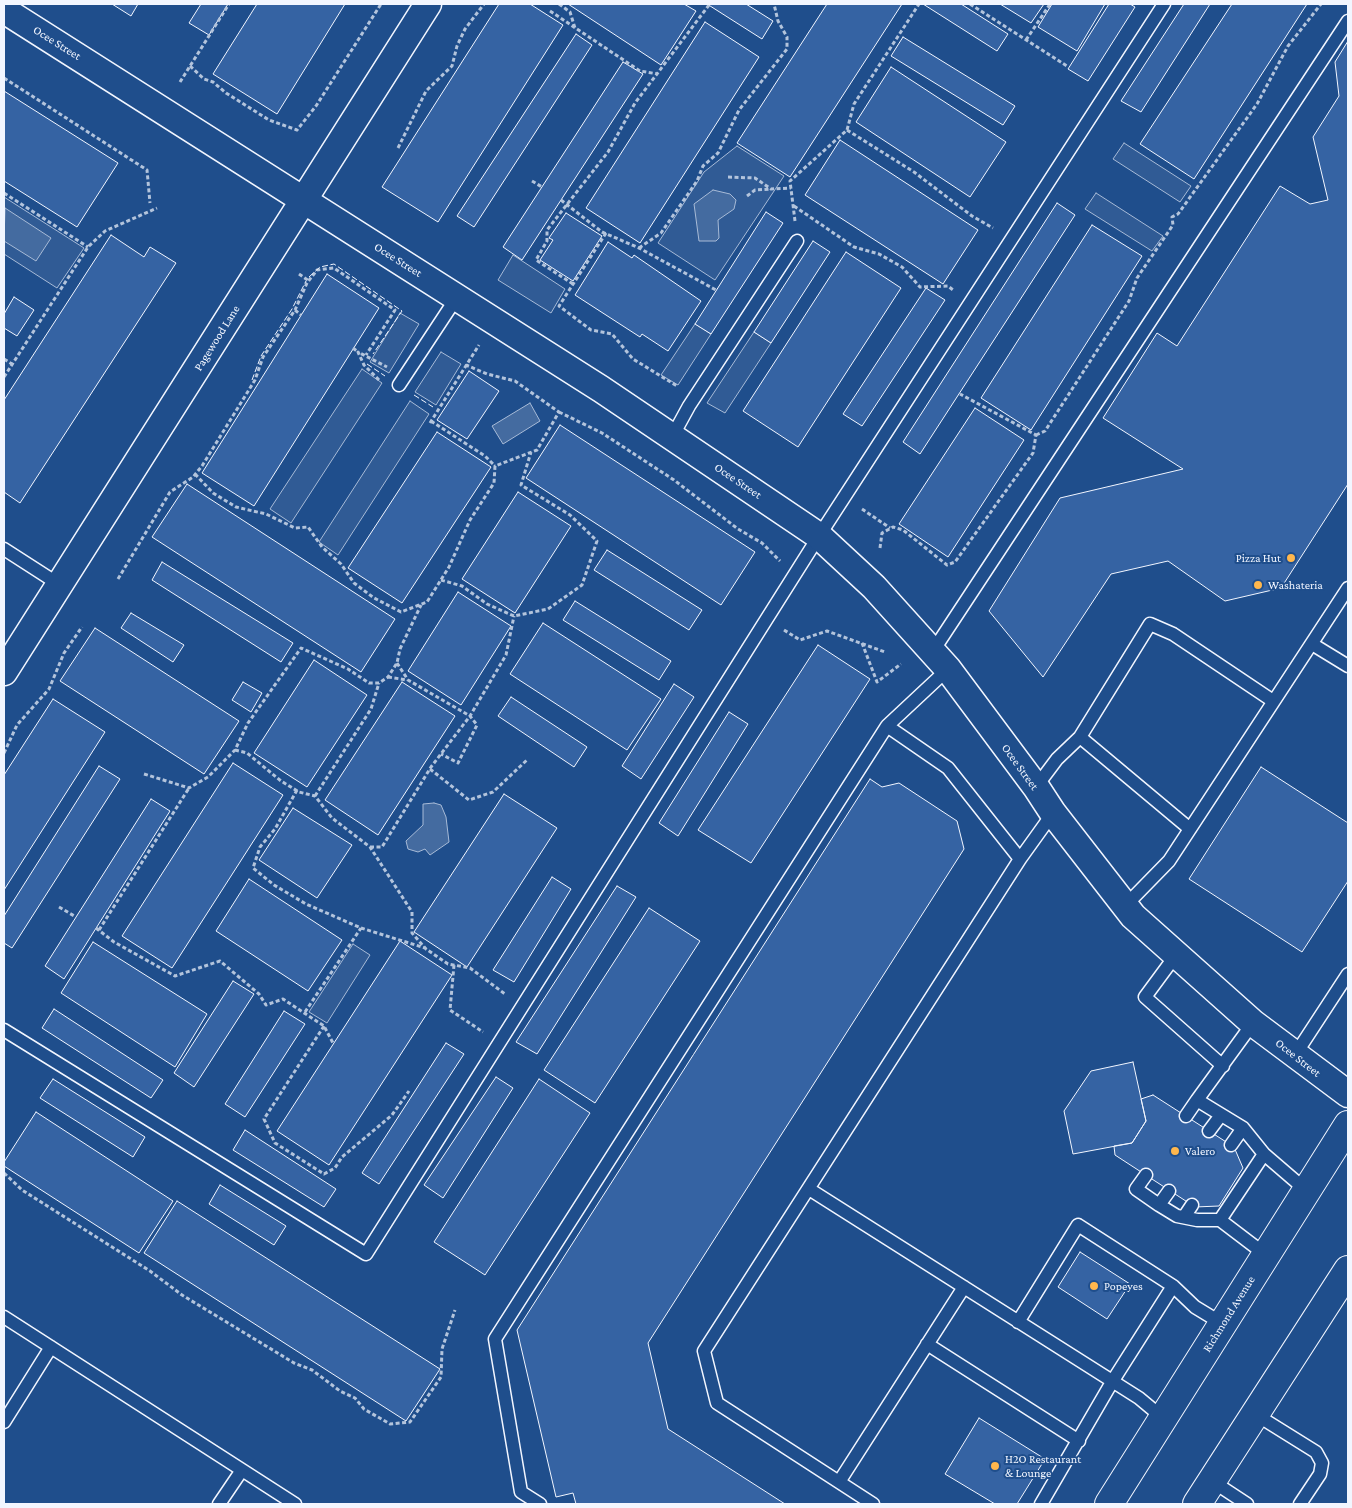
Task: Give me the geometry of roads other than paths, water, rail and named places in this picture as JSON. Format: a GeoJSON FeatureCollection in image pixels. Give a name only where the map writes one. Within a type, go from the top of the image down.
{"type":"FeatureCollection","features":[{"type":"Feature","properties":{"kind":"main road","name":"Richmond Avenue"},"geometry":{"type":"LineString","coordinates":[[1109,1504],[1348,1125]]}},
{"type":"Feature","properties":{"kind":"main road"},"geometry":{"type":"LineString","coordinates":[[1197,1504],[1255,1414],[1346,1281]]}},
{"type":"Feature","properties":{"kind":"street","name":"Pagewood Lane"},"geometry":{"type":"LineString","coordinates":[[4,672],[428,4]]}},
{"type":"Feature","properties":{"kind":"street","name":"Ocee Street"},"geometry":{"type":"LineString","coordinates":[[4,10],[457,297],[820,536],[874,586],[941,660],[1036,787],[1052,813],[1125,906],[1253,1023],[1348,1094]]}},
{"type":"Feature","properties":{"kind":"lane"},"geometry":{"type":"LineString","coordinates":[[4,1030],[366,1254],[795,575],[846,499],[1010,240],[1164,4]]}},
{"type":"Feature","properties":{"kind":"lane"},"geometry":{"type":"LineString","coordinates":[[540,1504],[521,1492],[495,1339],[887,726],[941,660],[1348,20]]}},
{"type":"Feature","properties":{"kind":"lane"},"geometry":{"type":"LineString","coordinates":[[672,437],[695,398],[797,241]]}},
{"type":"Feature","properties":{"kind":"lane"},"geometry":{"type":"LineString","coordinates":[[402,381],[457,297]]}},
{"type":"Feature","properties":{"kind":"lane"},"geometry":{"type":"LineString","coordinates":[[4,549],[60,585]]}},
{"type":"Feature","properties":{"kind":"lane"},"geometry":{"type":"LineString","coordinates":[[1125,906],[1169,861],[1348,588]]}},
{"type":"Feature","properties":{"kind":"lane"},"geometry":{"type":"LineString","coordinates":[[1036,787],[1057,758],[1080,737],[1150,624],[1173,634],[1273,701]]}},
{"type":"Feature","properties":{"kind":"lane"},"geometry":{"type":"LineString","coordinates":[[1312,644],[1348,666]]}},
{"type":"Feature","properties":{"kind":"lane"},"geometry":{"type":"LineString","coordinates":[[887,726],[948,768],[1020,858]]}},
{"type":"Feature","properties":{"kind":"lane"},"geometry":{"type":"LineString","coordinates":[[1080,737],[1190,829]]}},
{"type":"Feature","properties":{"kind":"lane"},"geometry":{"type":"LineString","coordinates":[[873,1504],[717,1403],[704,1351],[810,1189],[1020,858],[1052,813]]}},
{"type":"Feature","properties":{"kind":"lane"},"geometry":{"type":"LineString","coordinates":[[1176,954],[1145,997],[1222,1066]]}},
{"type":"Feature","properties":{"kind":"lane"},"geometry":{"type":"LineString","coordinates":[[1295,1055],[1348,974]]}},
{"type":"Feature","properties":{"kind":"lane"},"geometry":{"type":"LineString","coordinates":[[1186,1116],[1253,1023]]}},
{"type":"Feature","properties":{"kind":"lane"},"geometry":{"type":"LineString","coordinates":[[1198,1100],[1243,1128],[1264,1154],[1307,1191]]}},
{"type":"Feature","properties":{"kind":"lane"},"geometry":{"type":"LineString","coordinates":[[1209,1131],[1221,1115]]}},
{"type":"Feature","properties":{"kind":"lane"},"geometry":{"type":"LineString","coordinates":[[1231,1145],[1243,1128]]}},
{"type":"Feature","properties":{"kind":"lane"},"geometry":{"type":"LineString","coordinates":[[1220,1220],[1264,1154]]}},
{"type":"Feature","properties":{"kind":"lane"},"geometry":{"type":"LineString","coordinates":[[1146,1175],[1136,1189],[1159,1205],[1184,1217],[1220,1220],[1266,1255]]}},
{"type":"Feature","properties":{"kind":"lane"},"geometry":{"type":"LineString","coordinates":[[810,1189],[1112,1382],[1164,1418]]}},
{"type":"Feature","properties":{"kind":"lane"},"geometry":{"type":"LineString","coordinates":[[1159,1205],[1169,1190]]}},
{"type":"Feature","properties":{"kind":"lane"},"geometry":{"type":"LineString","coordinates":[[1184,1217],[1192,1205]]}},
{"type":"Feature","properties":{"kind":"lane"},"geometry":{"type":"LineString","coordinates":[[1018,1322],[1078,1225],[1174,1286],[1195,1307],[1222,1324]]}},
{"type":"Feature","properties":{"kind":"lane"},"geometry":{"type":"LineString","coordinates":[[1041,1504],[1112,1382],[1174,1286]]}},
{"type":"Feature","properties":{"kind":"lane"},"geometry":{"type":"LineString","coordinates":[[839,1482],[964,1287]]}},
{"type":"Feature","properties":{"kind":"lane"},"geometry":{"type":"LineString","coordinates":[[4,1317],[295,1504]]}},
{"type":"Feature","properties":{"kind":"lane"},"geometry":{"type":"LineString","coordinates":[[927,1344],[1079,1441]]}},
{"type":"Feature","properties":{"kind":"lane"},"geometry":{"type":"LineString","coordinates":[[4,1422],[51,1348]]}},
{"type":"Feature","properties":{"kind":"lane"},"geometry":{"type":"LineString","coordinates":[[1255,1414],[1316,1452],[1322,1463],[1320,1474],[1300,1504]]}},
{"type":"Feature","properties":{"kind":"lane"},"geometry":{"type":"LineString","coordinates":[[219,1504],[242,1470]]}},
{"type":"Feature","properties":{"kind":"lane"},"geometry":{"type":"LineString","coordinates":[[1212,1481],[1247,1504]]}},
{"type":"Feature","properties":{"kind":"place","name":"Pizza Hut"},"geometry":{"type":"Point","coordinates":[1291,558]}},
{"type":"Feature","properties":{"kind":"place","name":"Washateria"},"geometry":{"type":"Point","coordinates":[1258,585]}},
{"type":"Feature","properties":{"kind":"place","name":"Valero"},"geometry":{"type":"Point","coordinates":[1175,1151]}},
{"type":"Feature","properties":{"kind":"place","name":"Popeyes"},"geometry":{"type":"Point","coordinates":[1094,1286]}},
{"type":"Feature","properties":{"kind":"place","name":"H2O Restaurant & Lounge"},"geometry":{"type":"Point","coordinates":[995,1466]}}]}
